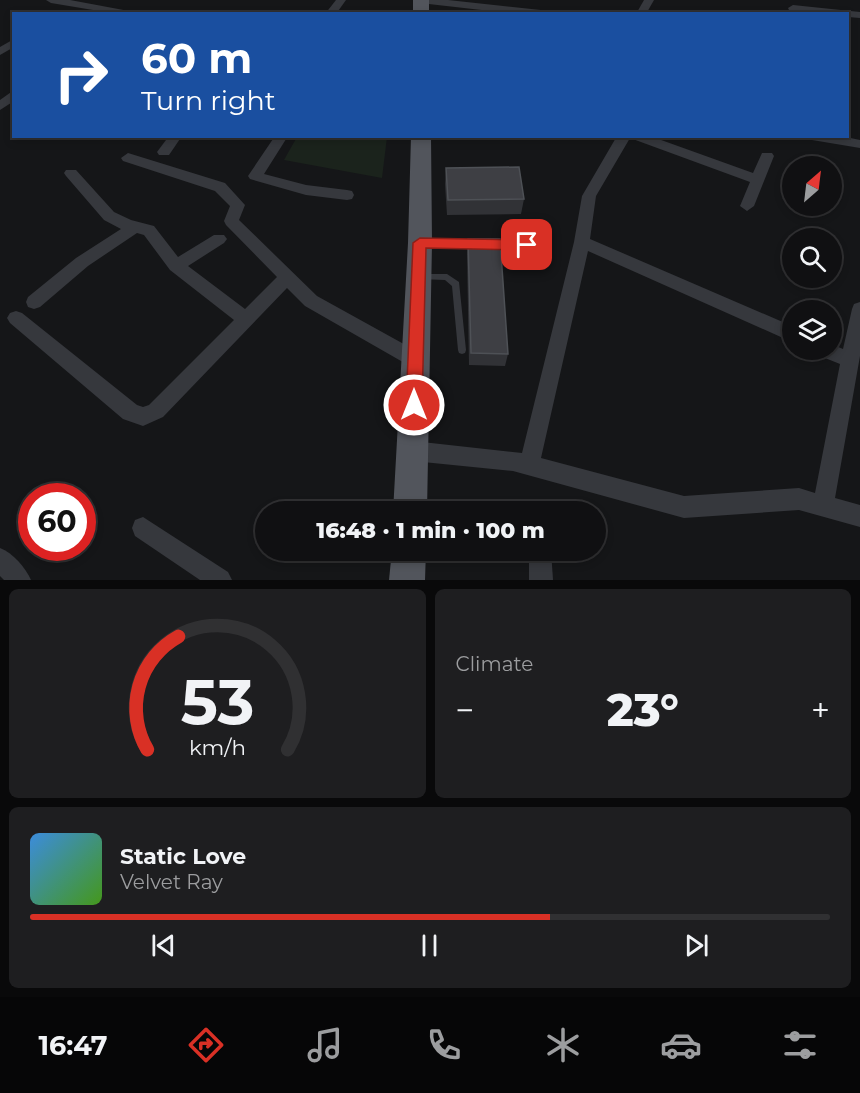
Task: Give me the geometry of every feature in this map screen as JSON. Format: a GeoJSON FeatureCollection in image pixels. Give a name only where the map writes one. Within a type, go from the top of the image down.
{"type":"FeatureCollection","features":[{"type":"Feature","properties":{"kind":"main road"},"geometry":{"type":"LineString","coordinates":[[411,501],[414,359],[420,243],[421,138]]}},
{"type":"Feature","properties":{"kind":"main road"},"geometry":{"type":"LineString","coordinates":[[407,580],[408,561]]}},
{"type":"Feature","properties":{"kind":"street"},"geometry":{"type":"LineString","coordinates":[[51,0],[68,1],[111,11]]}},
{"type":"Feature","properties":{"kind":"street"},"geometry":{"type":"LineString","coordinates":[[332,12],[341,0]]}},
{"type":"Feature","properties":{"kind":"street"},"geometry":{"type":"LineString","coordinates":[[421,0],[463,9],[482,7],[527,12]]}},
{"type":"Feature","properties":{"kind":"street"},"geometry":{"type":"LineString","coordinates":[[482,7],[491,0]]}},
{"type":"Feature","properties":{"kind":"street"},"geometry":{"type":"LineString","coordinates":[[54,12],[68,1]]}},
{"type":"Feature","properties":{"kind":"street"},"geometry":{"type":"LineString","coordinates":[[793,8],[828,12]]}},
{"type":"Feature","properties":{"kind":"street"},"geometry":{"type":"LineString","coordinates":[[0,106],[12,96]]}},
{"type":"Feature","properties":{"kind":"street"},"geometry":{"type":"LineString","coordinates":[[164,152],[174,138]]}},
{"type":"Feature","properties":{"kind":"street"},"geometry":{"type":"LineString","coordinates":[[281,138],[255,176],[306,190],[347,195]]}},
{"type":"Feature","properties":{"kind":"street"},"geometry":{"type":"LineString","coordinates":[[529,465],[582,242],[588,196],[623,138]]}},
{"type":"Feature","properties":{"kind":"street"},"geometry":{"type":"LineString","coordinates":[[641,138],[758,179]]}},
{"type":"Feature","properties":{"kind":"street"},"geometry":{"type":"LineString","coordinates":[[824,138],[860,144]]}},
{"type":"Feature","properties":{"kind":"street"},"geometry":{"type":"LineString","coordinates":[[747,206],[767,156]]}},
{"type":"Feature","properties":{"kind":"street"},"geometry":{"type":"LineString","coordinates":[[128,158],[203,180],[220,188],[238,205],[231,221],[311,301],[414,359]]}},
{"type":"Feature","properties":{"kind":"street"},"geometry":{"type":"LineString","coordinates":[[71,172],[109,216],[116,221],[149,230],[176,266],[246,319]]}},
{"type":"Feature","properties":{"kind":"street"},"geometry":{"type":"LineString","coordinates":[[34,302],[82,262],[135,227]]}},
{"type":"Feature","properties":{"kind":"street"},"geometry":{"type":"LineString","coordinates":[[176,266],[219,238]]}},
{"type":"Feature","properties":{"kind":"street"},"geometry":{"type":"LineString","coordinates":[[582,242],[782,330]]}},
{"type":"Feature","properties":{"kind":"street"},"geometry":{"type":"LineString","coordinates":[[16,318],[130,412],[138,417],[148,418],[286,278]]}},
{"type":"Feature","properties":{"kind":"street"},"geometry":{"type":"LineString","coordinates":[[822,504],[860,309]]}},
{"type":"Feature","properties":{"kind":"street"},"geometry":{"type":"LineString","coordinates":[[842,357],[850,360]]}},
{"type":"Feature","properties":{"kind":"street"},"geometry":{"type":"LineString","coordinates":[[413,451],[529,465],[684,507],[800,499],[860,516]]}},
{"type":"Feature","properties":{"kind":"street"},"geometry":{"type":"LineString","coordinates":[[143,528],[220,580]]}},
{"type":"Feature","properties":{"kind":"street"},"geometry":{"type":"LineString","coordinates":[[0,560],[19,580]]}},
{"type":"Feature","properties":{"kind":"street"},"geometry":{"type":"LineString","coordinates":[[540,561],[541,580]]}},
{"type":"Feature","properties":{"kind":"lane"},"geometry":{"type":"LineString","coordinates":[[420,243],[548,245]]}},
{"type":"Feature","properties":{"kind":"lane"},"geometry":{"type":"LineString","coordinates":[[418,277],[447,277],[456,284],[462,350]]}},
{"type":"Feature","properties":{"kind":"shaded area"},"geometry":{"type":"Polygon","coordinates":[[[296,138],[387,138],[382,178],[284,160],[296,138]]]}},
{"type":"Feature","properties":{"kind":"building"},"geometry":{"type":"Polygon","coordinates":[[[519,167],[524,199],[448,200],[446,168],[519,167]]]}},
{"type":"Feature","properties":{"kind":"building"},"geometry":{"type":"Polygon","coordinates":[[[468,239],[500,239],[508,354],[471,353],[468,239]]]}},
{"type":"Feature","properties":{"kind":"route"},"geometry":{"type":"LineString","coordinates":[[414,405],[420,243],[527,245]]}}]}
